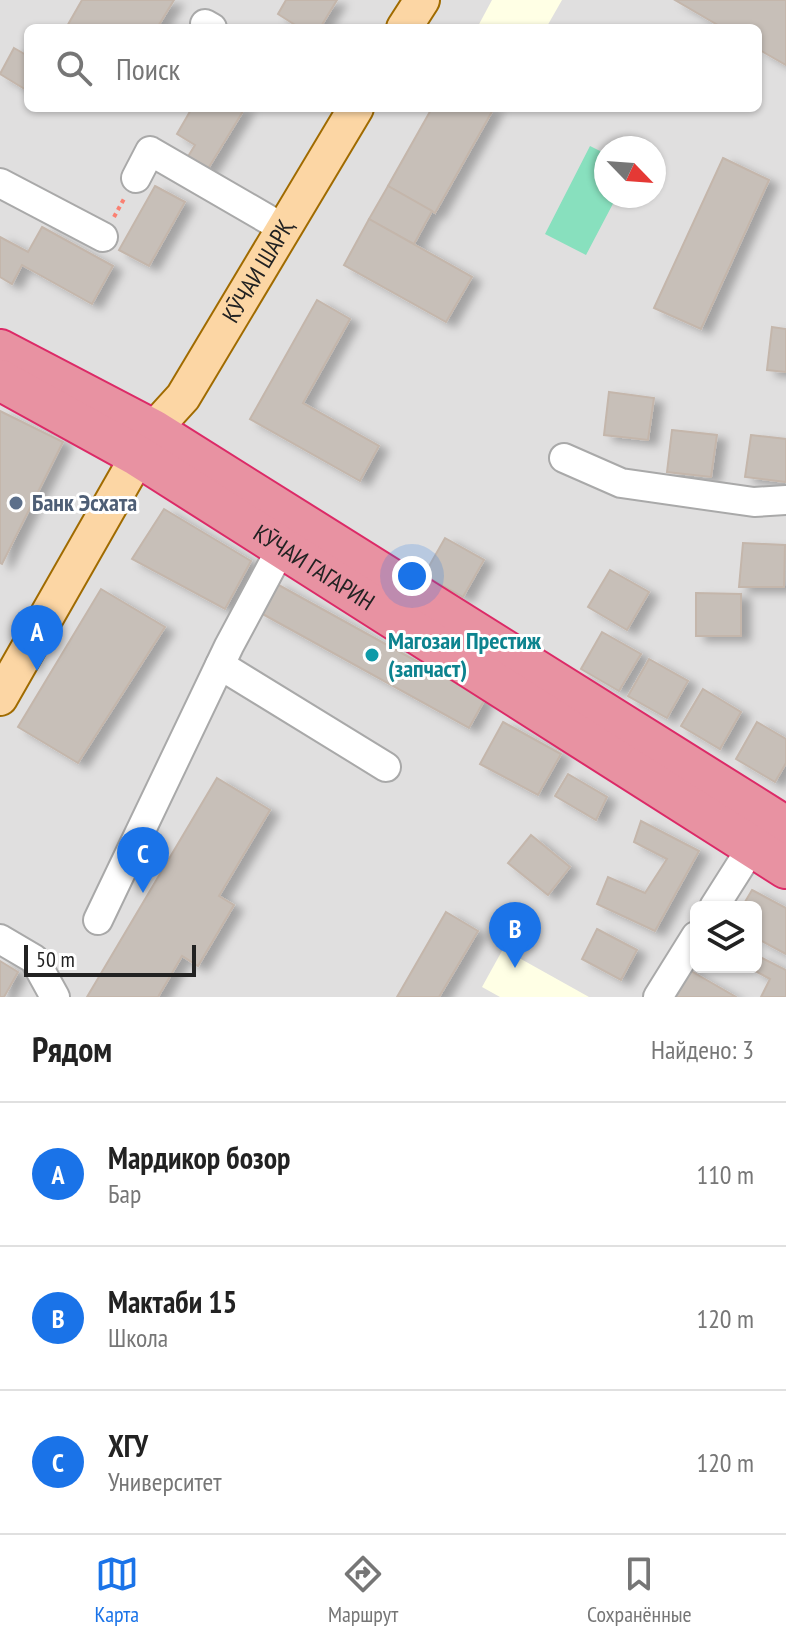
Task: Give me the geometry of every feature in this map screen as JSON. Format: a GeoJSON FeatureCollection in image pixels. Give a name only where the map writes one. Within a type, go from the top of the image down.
{"type":"FeatureCollection","features":[{"type":"Feature","properties":{"kind":"highway","name":"КӮЧАИ ГАГАРИН"},"geometry":{"type":"LineString","coordinates":[[0,350],[146,443],[786,827]]}},
{"type":"Feature","properties":{"kind":"highway","name":"КӮЧАИ ГАГАРИН"},"geometry":{"type":"LineString","coordinates":[[0,380],[146,443],[282,547],[786,868]]}},
{"type":"Feature","properties":{"kind":"main road"},"geometry":{"type":"LineString","coordinates":[[407,24],[422,0]]}},
{"type":"Feature","properties":{"kind":"main road","name":"КӮЧАИ ШАРҚ"},"geometry":{"type":"LineString","coordinates":[[0,698],[146,443],[183,397],[353,112]]}},
{"type":"Feature","properties":{"kind":"street"},"geometry":{"type":"LineString","coordinates":[[136,178],[150,151],[283,228]]}},
{"type":"Feature","properties":{"kind":"street"},"geometry":{"type":"LineString","coordinates":[[0,183],[103,237]]}},
{"type":"Feature","properties":{"kind":"street"},"geometry":{"type":"LineString","coordinates":[[564,458],[621,483],[754,502],[786,500]]}},
{"type":"Feature","properties":{"kind":"street"},"geometry":{"type":"LineString","coordinates":[[98,920],[220,665],[282,547]]}},
{"type":"Feature","properties":{"kind":"street"},"geometry":{"type":"LineString","coordinates":[[220,665],[386,767]]}},
{"type":"Feature","properties":{"kind":"street"},"geometry":{"type":"LineString","coordinates":[[718,901],[752,847]]}},
{"type":"Feature","properties":{"kind":"street"},"geometry":{"type":"LineString","coordinates":[[0,939],[34,959],[55,997]]}},
{"type":"Feature","properties":{"kind":"street"},"geometry":{"type":"LineString","coordinates":[[658,997],[690,946]]}},
{"type":"Feature","properties":{"kind":"path"},"geometry":{"type":"LineString","coordinates":[[103,237],[136,178]]}},
{"type":"Feature","properties":{"kind":"shaded area"},"geometry":{"type":"Polygon","coordinates":[[[0,0],[786,0],[786,997],[0,997],[0,0]]]}},
{"type":"Feature","properties":{"kind":"shaded area"},"geometry":{"type":"Polygon","coordinates":[[[492,0],[562,0],[548,24],[479,24],[492,0]]]}},
{"type":"Feature","properties":{"kind":"shaded area"},"geometry":{"type":"Polygon","coordinates":[[[503,949],[589,997],[500,997],[482,987],[503,949]]]}},
{"type":"Feature","properties":{"kind":"green space"},"geometry":{"type":"Polygon","coordinates":[[[590,146],[594,148],[594,208],[611,208],[586,255],[545,234],[590,146]]]}},
{"type":"Feature","properties":{"kind":"building"},"geometry":{"type":"Polygon","coordinates":[[[82,0],[174,0],[159,24],[68,24],[82,0]]]}},
{"type":"Feature","properties":{"kind":"building"},"geometry":{"type":"Polygon","coordinates":[[[286,0],[337,0],[322,24],[294,24],[278,14],[286,0]]]}},
{"type":"Feature","properties":{"kind":"building"},"geometry":{"type":"Polygon","coordinates":[[[675,0],[786,0],[786,65],[762,51],[762,24],[716,24],[675,0]]]}},
{"type":"Feature","properties":{"kind":"building"},"geometry":{"type":"Polygon","coordinates":[[[14,48],[24,54],[24,89],[0,74],[14,48]]]}},
{"type":"Feature","properties":{"kind":"building"},"geometry":{"type":"Polygon","coordinates":[[[190,112],[243,112],[206,172],[186,160],[195,145],[177,134],[190,112]]]}},
{"type":"Feature","properties":{"kind":"building"},"geometry":{"type":"Polygon","coordinates":[[[430,112],[492,112],[435,213],[388,186],[430,112]]]}},
{"type":"Feature","properties":{"kind":"building"},"geometry":{"type":"Polygon","coordinates":[[[723,158],[769,180],[701,329],[654,308],[723,158]]]}},
{"type":"Feature","properties":{"kind":"building"},"geometry":{"type":"Polygon","coordinates":[[[155,186],[185,202],[149,266],[119,250],[155,186]]]}},
{"type":"Feature","properties":{"kind":"building"},"geometry":{"type":"Polygon","coordinates":[[[388,186],[432,211],[414,244],[369,219],[388,186]]]}},
{"type":"Feature","properties":{"kind":"building"},"geometry":{"type":"Polygon","coordinates":[[[369,219],[472,277],[446,322],[344,265],[369,219]]]}},
{"type":"Feature","properties":{"kind":"building"},"geometry":{"type":"Polygon","coordinates":[[[42,227],[113,266],[92,304],[22,265],[12,284],[0,277],[0,237],[28,252],[42,227]]]}},
{"type":"Feature","properties":{"kind":"building"},"geometry":{"type":"Polygon","coordinates":[[[317,300],[350,319],[303,403],[379,446],[360,481],[250,419],[317,300]]]}},
{"type":"Feature","properties":{"kind":"building"},"geometry":{"type":"Polygon","coordinates":[[[772,327],[786,329],[786,372],[767,370],[772,327]]]}},
{"type":"Feature","properties":{"kind":"building"},"geometry":{"type":"Polygon","coordinates":[[[609,392],[654,398],[648,440],[604,435],[609,392]]]}},
{"type":"Feature","properties":{"kind":"building","name":"Банк Эсхата"},"geometry":{"type":"Polygon","coordinates":[[[0,411],[63,442],[2,564],[0,563],[0,411]]]}},
{"type":"Feature","properties":{"kind":"building"},"geometry":{"type":"Polygon","coordinates":[[[672,430],[717,435],[711,477],[667,472],[672,430]]]}},
{"type":"Feature","properties":{"kind":"building"},"geometry":{"type":"Polygon","coordinates":[[[751,435],[786,439],[786,482],[745,477],[751,435]]]}},
{"type":"Feature","properties":{"kind":"building"},"geometry":{"type":"Polygon","coordinates":[[[164,509],[251,561],[225,609],[132,559],[164,509]]]}},
{"type":"Feature","properties":{"kind":"building"},"geometry":{"type":"Polygon","coordinates":[[[445,538],[484,560],[463,597],[424,575],[445,538]]]}},
{"type":"Feature","properties":{"kind":"building"},"geometry":{"type":"Polygon","coordinates":[[[743,543],[785,545],[784,587],[739,587],[743,543]]]}},
{"type":"Feature","properties":{"kind":"building"},"geometry":{"type":"Polygon","coordinates":[[[610,570],[649,592],[627,630],[588,607],[610,570]]]}},
{"type":"Feature","properties":{"kind":"building","name":"Магозаи Престиж (запчаст)"},"geometry":{"type":"Polygon","coordinates":[[[275,583],[485,699],[469,728],[259,612],[275,583]]]}},
{"type":"Feature","properties":{"kind":"building"},"geometry":{"type":"Polygon","coordinates":[[[101,589],[165,627],[78,763],[18,727],[101,589]]]}},
{"type":"Feature","properties":{"kind":"building"},"geometry":{"type":"Polygon","coordinates":[[[696,593],[741,594],[741,636],[696,636],[696,593]]]}},
{"type":"Feature","properties":{"kind":"building"},"geometry":{"type":"Polygon","coordinates":[[[602,632],[641,654],[619,691],[581,669],[602,632]]]}},
{"type":"Feature","properties":{"kind":"building"},"geometry":{"type":"Polygon","coordinates":[[[649,659],[688,681],[667,718],[628,696],[649,659]]]}},
{"type":"Feature","properties":{"kind":"building"},"geometry":{"type":"Polygon","coordinates":[[[703,689],[741,712],[720,749],[681,726],[703,689]]]}},
{"type":"Feature","properties":{"kind":"building"},"geometry":{"type":"Polygon","coordinates":[[[503,722],[561,754],[538,795],[480,764],[503,722]]]}},
{"type":"Feature","properties":{"kind":"building"},"geometry":{"type":"Polygon","coordinates":[[[757,722],[786,739],[786,763],[775,782],[736,759],[757,722]]]}},
{"type":"Feature","properties":{"kind":"building"},"geometry":{"type":"Polygon","coordinates":[[[568,774],[607,797],[596,820],[555,796],[568,774]]]}},
{"type":"Feature","properties":{"kind":"building"},"geometry":{"type":"Polygon","coordinates":[[[217,778],[270,810],[219,896],[234,905],[198,966],[182,956],[158,997],[87,997],[217,778]]]}},
{"type":"Feature","properties":{"kind":"building"},"geometry":{"type":"Polygon","coordinates":[[[641,821],[699,851],[655,931],[597,904],[608,877],[645,893],[667,859],[634,842],[641,821]]]}},
{"type":"Feature","properties":{"kind":"building"},"geometry":{"type":"Polygon","coordinates":[[[531,835],[570,867],[548,895],[508,863],[531,835]]]}},
{"type":"Feature","properties":{"kind":"building"},"geometry":{"type":"Polygon","coordinates":[[[752,890],[786,908],[786,954],[762,941],[762,901],[746,901],[752,890]]]}},
{"type":"Feature","properties":{"kind":"building"},"geometry":{"type":"Polygon","coordinates":[[[446,912],[478,931],[439,997],[397,997],[446,912]]]}},
{"type":"Feature","properties":{"kind":"building"},"geometry":{"type":"Polygon","coordinates":[[[597,929],[637,950],[621,980],[582,959],[597,929]]]}},
{"type":"Feature","properties":{"kind":"building"},"geometry":{"type":"Polygon","coordinates":[[[762,958],[786,970],[786,997],[761,997],[770,979],[759,973],[762,973],[762,958]]]}},
{"type":"Feature","properties":{"kind":"building"},"geometry":{"type":"Polygon","coordinates":[[[0,961],[18,972],[4,997],[0,997],[0,961]]]}},
{"type":"Feature","properties":{"kind":"building"},"geometry":{"type":"Polygon","coordinates":[[[684,967],[736,997],[667,997],[684,967]]]}},
{"type":"Feature","properties":{"kind":"place","name":"Банк Эсхата"},"geometry":{"type":"Point","coordinates":[16,503]}},
{"type":"Feature","properties":{"kind":"place","name":"Магозаи Престиж (запчаст)"},"geometry":{"type":"Point","coordinates":[372,655]}},
{"type":"Feature","properties":{"kind":"place","name":"Мардикор бозор"},"geometry":{"type":"Point","coordinates":[37,671]}},
{"type":"Feature","properties":{"kind":"place","name":"ХГУ"},"geometry":{"type":"Point","coordinates":[143,893]}},
{"type":"Feature","properties":{"kind":"place","name":"Мактаби 15"},"geometry":{"type":"Point","coordinates":[515,968]}}]}
